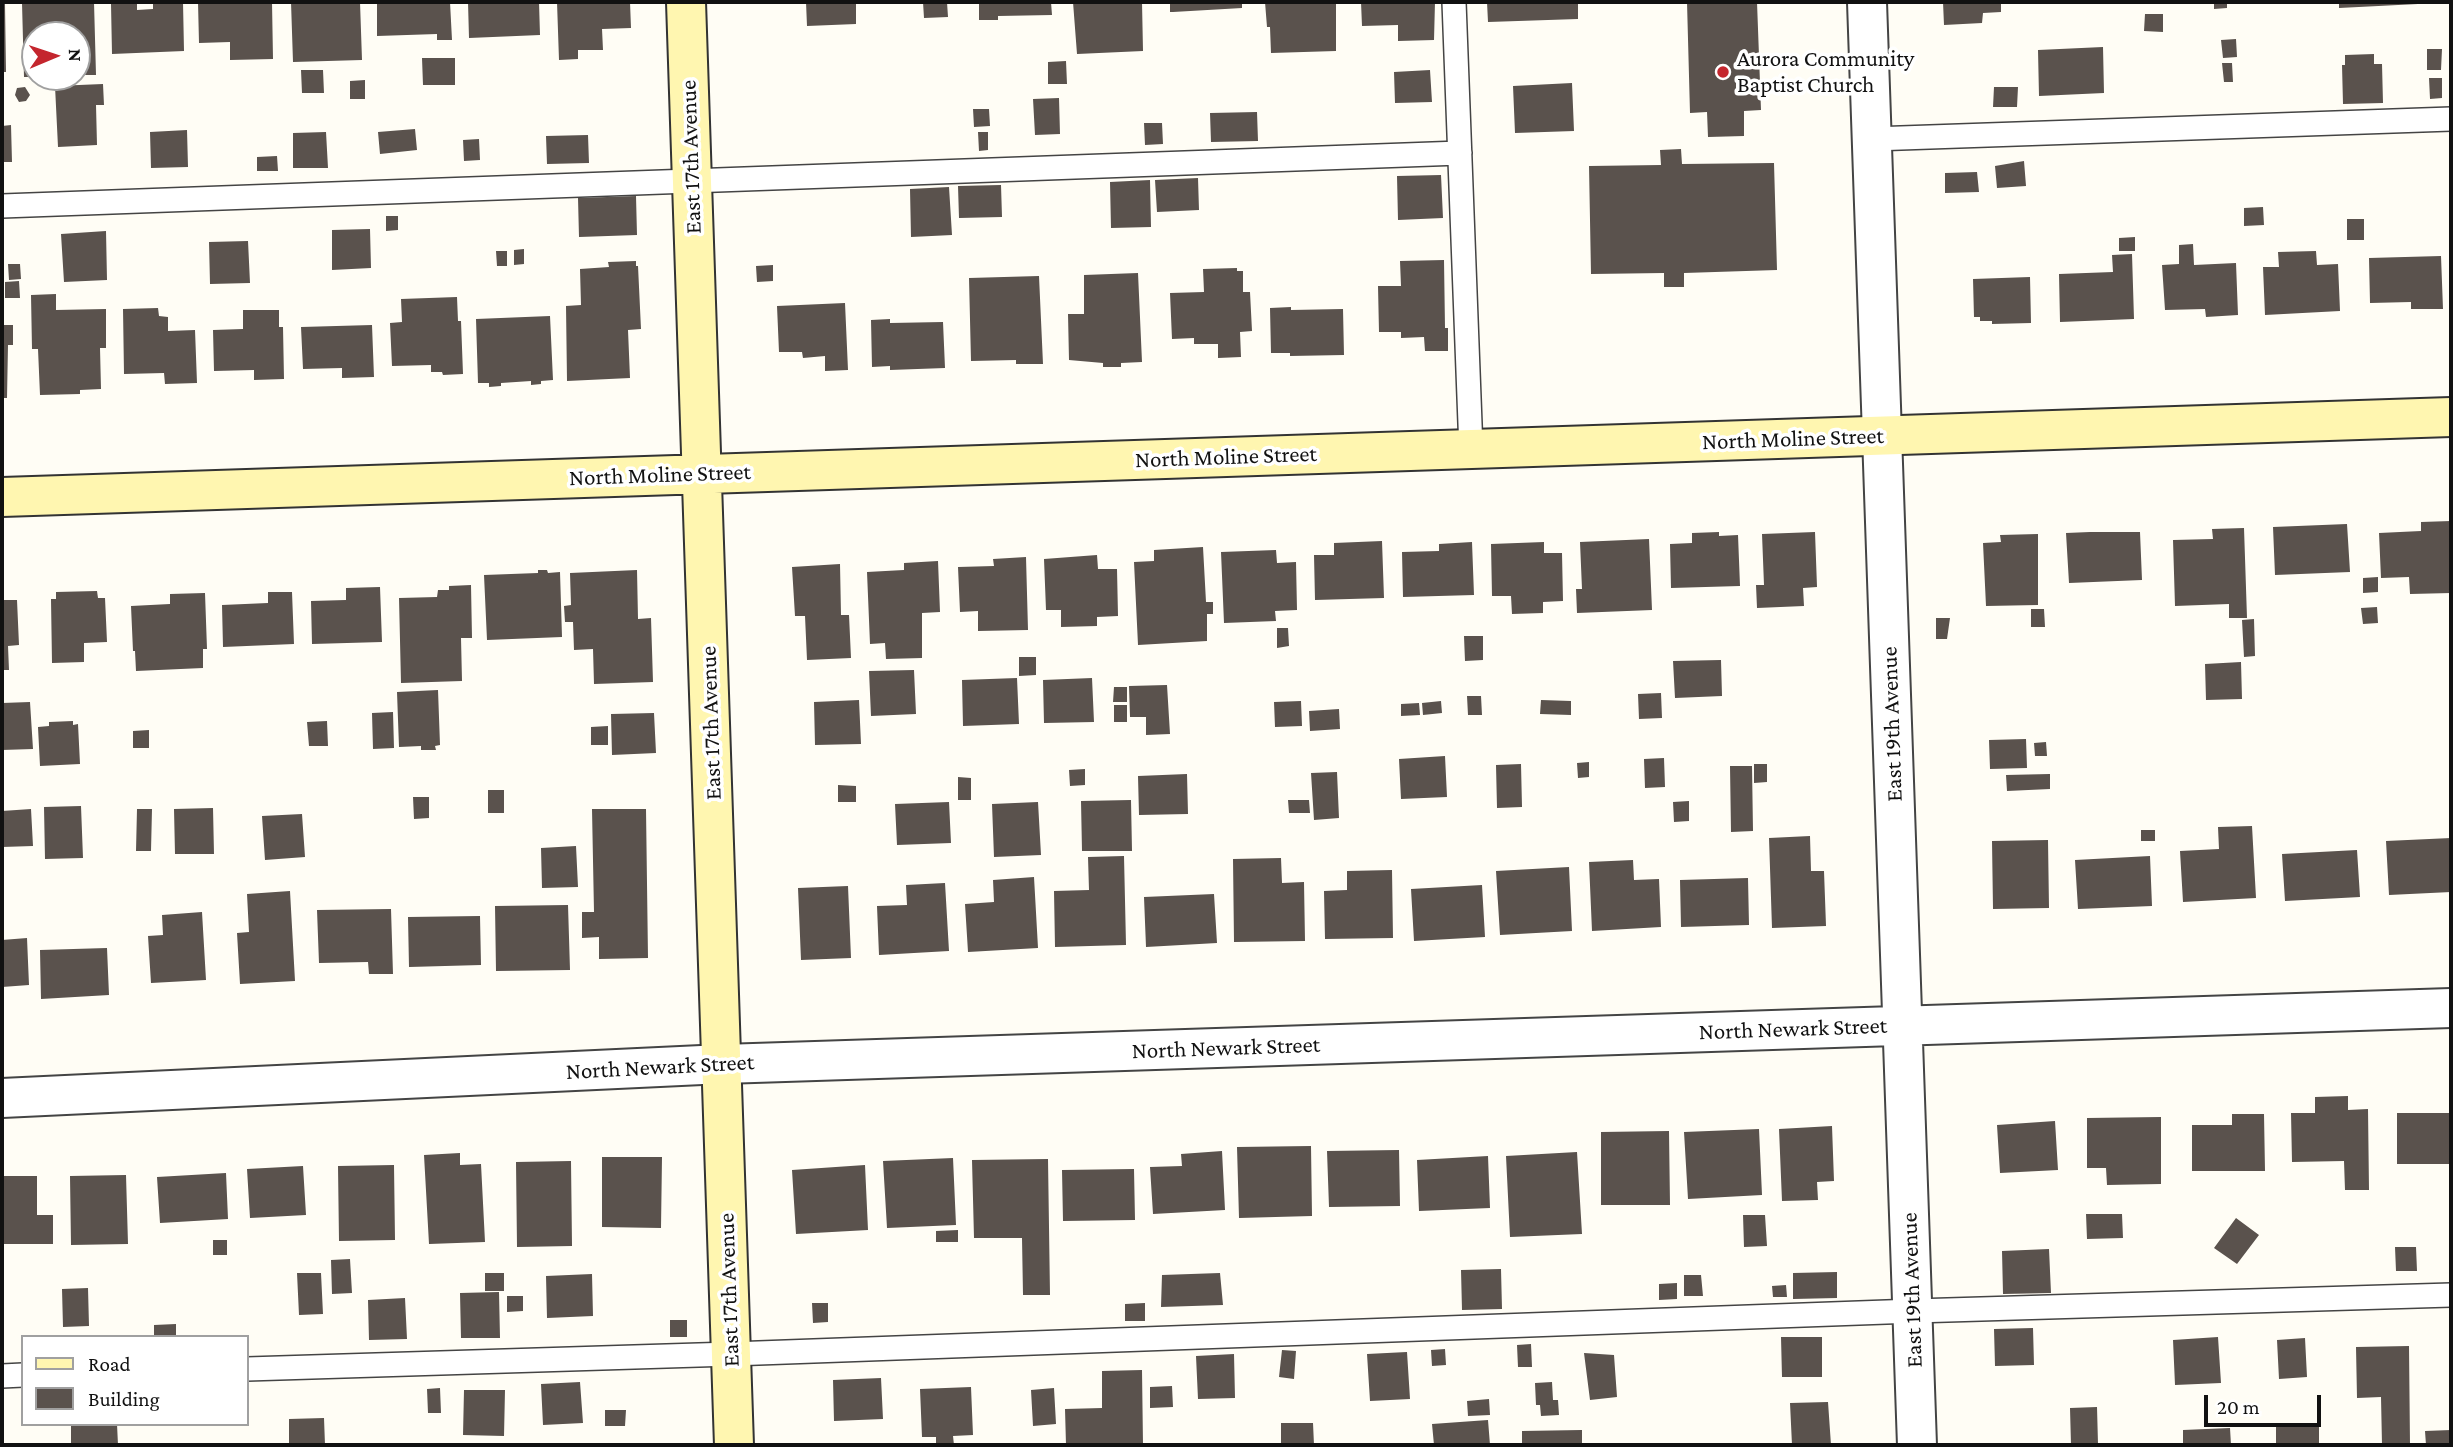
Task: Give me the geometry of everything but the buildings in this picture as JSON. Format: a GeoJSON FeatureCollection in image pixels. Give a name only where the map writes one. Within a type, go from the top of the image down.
{"type":"FeatureCollection","features":[{"type":"Feature","properties":{"kind":"street","name":"East 17th Avenue"},"geometry":{"type":"LineString","coordinates":[[686,2],[734,1445]]}},
{"type":"Feature","properties":{"kind":"street","name":"East 19th Avenue"},"geometry":{"type":"LineString","coordinates":[[1867,2],[1917,1445]]}},
{"type":"Feature","properties":{"kind":"street","name":"North Moline Street"},"geometry":{"type":"LineString","coordinates":[[2,497],[2451,417]]}},
{"type":"Feature","properties":{"kind":"street","name":"North Newark Street"},"geometry":{"type":"LineString","coordinates":[[2,1098],[723,1064],[2451,1008]]}},
{"type":"Feature","properties":{"kind":"lane"},"geometry":{"type":"LineString","coordinates":[[1454,2],[1471,450]]}},
{"type":"Feature","properties":{"kind":"lane"},"geometry":{"type":"LineString","coordinates":[[1872,139],[2451,119]]}},
{"type":"Feature","properties":{"kind":"lane"},"geometry":{"type":"LineString","coordinates":[[2,206],[1460,153]]}},
{"type":"Feature","properties":{"kind":"lane"},"geometry":{"type":"LineString","coordinates":[[248,1369],[2451,1295]]}},
{"type":"Feature","properties":{"kind":"lane"},"geometry":{"type":"LineString","coordinates":[[2,1376],[21,1376]]}},
{"type":"Feature","properties":{"kind":"place","name":"Aurora Community Baptist Church"},"geometry":{"type":"Point","coordinates":[1723,72]}}]}
